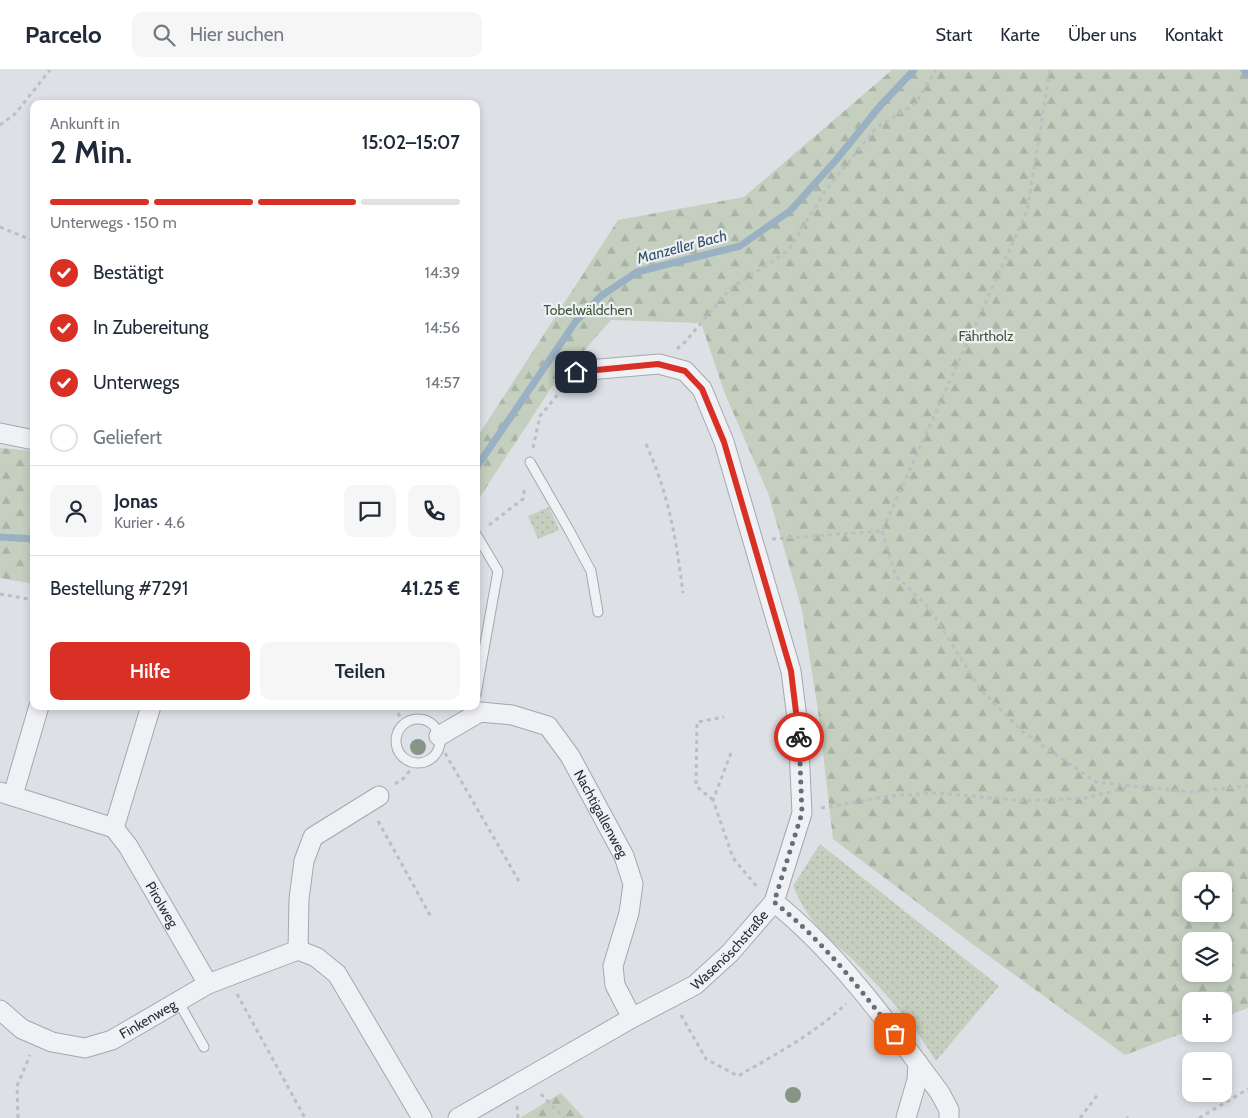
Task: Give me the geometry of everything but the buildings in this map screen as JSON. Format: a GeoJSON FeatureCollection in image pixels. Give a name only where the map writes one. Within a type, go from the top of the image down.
{"type":"FeatureCollection","features":[{"type":"Feature","properties":{"kind":"street","name":"Wasenöschstraße"},"geometry":{"type":"LineString","coordinates":[[458,1118],[632,1018],[695,985],[730,953],[774,902],[802,813],[798,726],[791,671],[724,442],[702,389],[685,371],[658,364]]}},
{"type":"Feature","properties":{"kind":"street"},"geometry":{"type":"LineString","coordinates":[[576,372],[658,364]]}},
{"type":"Feature","properties":{"kind":"street"},"geometry":{"type":"LineString","coordinates":[[0,433],[30,439]]}},
{"type":"Feature","properties":{"kind":"street"},"geometry":{"type":"LineString","coordinates":[[37,710],[6,793],[114,828],[150,710]]}},
{"type":"Feature","properties":{"kind":"street","name":"Nachtigallenweg"},"geometry":{"type":"LineString","coordinates":[[440,740],[473,711],[512,715],[548,726],[570,756],[624,856],[633,884],[629,913],[613,966],[615,985],[632,1018]]}},
{"type":"Feature","properties":{"kind":"street"},"geometry":{"type":"LineString","coordinates":[[373,799],[314,837],[304,861],[298,950],[316,957],[337,974],[422,1118]]}},
{"type":"Feature","properties":{"kind":"street","name":"Pirolweg"},"geometry":{"type":"LineString","coordinates":[[114,828],[128,846],[208,984]]}},
{"type":"Feature","properties":{"kind":"street"},"geometry":{"type":"LineString","coordinates":[[774,902],[798,921],[861,990],[940,1093],[949,1110],[949,1118]]}},
{"type":"Feature","properties":{"kind":"street","name":"Finkenweg"},"geometry":{"type":"LineString","coordinates":[[0,1010],[22,1029],[52,1042],[85,1048],[112,1040],[208,984],[298,950]]}},
{"type":"Feature","properties":{"kind":"street"},"geometry":{"type":"LineString","coordinates":[[906,1118],[917,1080],[918,1063]]}},
{"type":"Feature","properties":{"kind":"lane"},"geometry":{"type":"LineString","coordinates":[[530,462],[590,571],[598,612]]}},
{"type":"Feature","properties":{"kind":"lane"},"geometry":{"type":"LineString","coordinates":[[480,541],[498,571],[480,672]]}},
{"type":"Feature","properties":{"kind":"lane"},"geometry":{"type":"LineString","coordinates":[[415,764],[407,761],[400,755],[397,747],[396,739],[399,730],[404,724],[412,720],[421,719],[429,722],[436,728],[440,740]]}},
{"type":"Feature","properties":{"kind":"lane","name":"Nachtigallenweg"},"geometry":{"type":"LineString","coordinates":[[415,764],[424,763],[432,759],[437,753],[440,740]]}},
{"type":"Feature","properties":{"kind":"lane"},"geometry":{"type":"LineString","coordinates":[[178,1001],[204,1047]]}},
{"type":"Feature","properties":{"kind":"path"},"geometry":{"type":"LineString","coordinates":[[0,125],[15,114],[50,70]]}},
{"type":"Feature","properties":{"kind":"path"},"geometry":{"type":"LineString","coordinates":[[658,364],[685,342],[730,290],[788,251],[826,190],[877,127],[915,104],[936,70]]}},
{"type":"Feature","properties":{"kind":"path"},"geometry":{"type":"LineString","coordinates":[[1050,70],[1027,212],[882,531],[896,576],[930,609],[980,689],[1022,732],[1096,782],[1189,792],[1248,786]]}},
{"type":"Feature","properties":{"kind":"path"},"geometry":{"type":"LineString","coordinates":[[0,227],[30,239]]}},
{"type":"Feature","properties":{"kind":"path"},"geometry":{"type":"LineString","coordinates":[[646,444],[657,469],[671,515],[683,593]]}},
{"type":"Feature","properties":{"kind":"path"},"geometry":{"type":"LineString","coordinates":[[754,540],[882,531]]}},
{"type":"Feature","properties":{"kind":"path"},"geometry":{"type":"LineString","coordinates":[[0,594],[30,599]]}},
{"type":"Feature","properties":{"kind":"path"},"geometry":{"type":"LineString","coordinates":[[396,710],[404,724]]}},
{"type":"Feature","properties":{"kind":"path"},"geometry":{"type":"LineString","coordinates":[[724,716],[697,722],[696,786],[713,800],[733,858],[754,885],[774,902]]}},
{"type":"Feature","properties":{"kind":"path"},"geometry":{"type":"LineString","coordinates":[[440,740],[520,883]]}},
{"type":"Feature","properties":{"kind":"path"},"geometry":{"type":"LineString","coordinates":[[713,800],[731,753]]}},
{"type":"Feature","properties":{"kind":"path"},"geometry":{"type":"LineString","coordinates":[[415,764],[404,778],[373,799],[431,916]]}},
{"type":"Feature","properties":{"kind":"path"},"geometry":{"type":"LineString","coordinates":[[825,807],[889,796],[937,793],[1026,801],[1086,798],[1132,786]]}},
{"type":"Feature","properties":{"kind":"path"},"geometry":{"type":"LineString","coordinates":[[227,977],[305,1118]]}},
{"type":"Feature","properties":{"kind":"path"},"geometry":{"type":"LineString","coordinates":[[671,997],[706,1059],[738,1076],[778,1053],[835,1015],[861,990]]}},
{"type":"Feature","properties":{"kind":"path"},"geometry":{"type":"LineString","coordinates":[[18,1118],[17,1086],[38,1036]]}},
{"type":"Feature","properties":{"kind":"path"},"geometry":{"type":"LineString","coordinates":[[526,1079],[564,1118]]}},
{"type":"Feature","properties":{"kind":"path"},"geometry":{"type":"LineString","coordinates":[[1199,1118],[1248,1089]]}},
{"type":"Feature","properties":{"kind":"path"},"geometry":{"type":"LineString","coordinates":[[1080,1118],[1099,1093]]}},
{"type":"Feature","properties":{"kind":"green space","name":"Fährtholz"},"geometry":{"type":"Polygon","coordinates":[[[892,70],[1248,70],[1248,1008],[1232,1014],[1232,992],[1182,992],[1182,1033],[1125,1055],[975,946],[833,839],[818,710],[802,610],[768,493],[725,394],[701,323],[611,320],[551,388],[480,497],[480,433],[618,220],[744,197],[892,70]]]}},
{"type":"Feature","properties":{"kind":"green space"},"geometry":{"type":"Polygon","coordinates":[[[0,448],[30,451],[30,583],[0,578],[0,448]]]}},
{"type":"Feature","properties":{"kind":"green space"},"geometry":{"type":"Polygon","coordinates":[[[549,507],[559,530],[538,539],[528,516],[549,507]]]}},
{"type":"Feature","properties":{"kind":"green space"},"geometry":{"type":"Polygon","coordinates":[[[820,844],[999,986],[936,1061],[898,1008],[853,960],[830,940],[812,919],[800,900],[793,886],[820,844]]]}},
{"type":"Feature","properties":{"kind":"green space"},"geometry":{"type":"Polygon","coordinates":[[[561,1093],[584,1118],[520,1118],[561,1093]]]}},
{"type":"Feature","properties":{"kind":"waterway","name":"Manzeller Bach"},"geometry":{"type":"LineString","coordinates":[[480,462],[576,321],[601,296],[637,272],[740,246],[790,211],[836,160],[880,106],[914,70]]}},
{"type":"Feature","properties":{"kind":"waterway","name":"Manzeller Bach"},"geometry":{"type":"LineString","coordinates":[[1244,70],[1248,75]]}},
{"type":"Feature","properties":{"kind":"waterway","name":"Manzeller Bach"},"geometry":{"type":"LineString","coordinates":[[0,537],[30,539]]}},
{"type":"Feature","properties":{"kind":"way so far"},"geometry":{"type":"LineString","coordinates":[[799,737],[802,813],[774,902],[798,921],[861,990],[895,1034]]}},
{"type":"Feature","properties":{"kind":"route"},"geometry":{"type":"LineString","coordinates":[[576,372],[658,364],[685,371],[702,389],[724,442],[791,671],[799,737]]}},
{"type":"Feature","properties":{"kind":"park label","name":"Tobelwäldchen"},"geometry":{"type":"Point","coordinates":[588,310]}}]}
